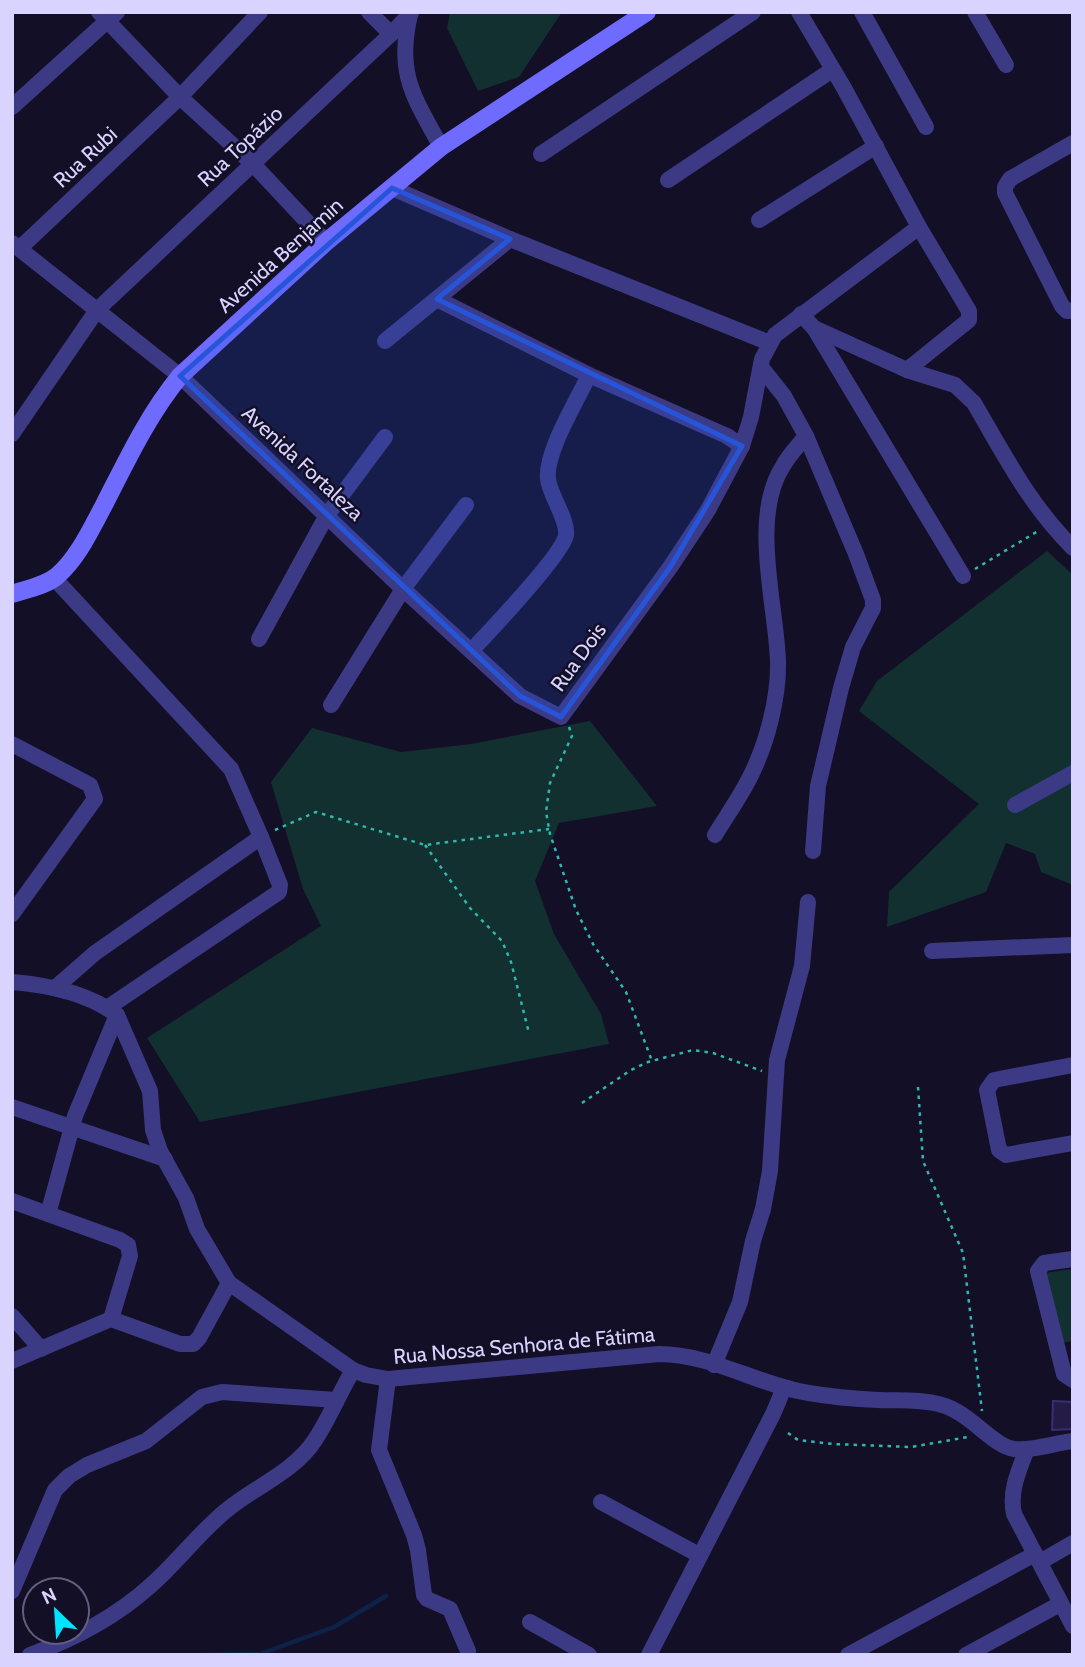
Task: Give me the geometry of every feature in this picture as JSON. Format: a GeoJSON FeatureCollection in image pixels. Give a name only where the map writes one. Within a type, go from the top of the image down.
{"type":"FeatureCollection","features":[{"type":"Feature","properties":{"kind":"street","name":"Rua Rubi"},"geometry":{"type":"LineString","coordinates":[[16,246],[180,97],[260,12]]}},
{"type":"Feature","properties":{"kind":"street"},"geometry":{"type":"LineString","coordinates":[[369,12],[391,34]]}},
{"type":"Feature","properties":{"kind":"street","name":"Avenida Benjamin"},"geometry":{"type":"LineString","coordinates":[[12,594],[54,578],[64,569],[91,529],[164,395],[180,376],[327,242],[442,147],[648,12]]}},
{"type":"Feature","properties":{"kind":"street"},"geometry":{"type":"LineString","coordinates":[[541,154],[753,12]]}},
{"type":"Feature","properties":{"kind":"street"},"geometry":{"type":"LineString","coordinates":[[799,12],[969,311],[969,320],[907,370]]}},
{"type":"Feature","properties":{"kind":"street"},"geometry":{"type":"LineString","coordinates":[[862,12],[926,127]]}},
{"type":"Feature","properties":{"kind":"street"},"geometry":{"type":"LineString","coordinates":[[975,12],[1006,65]]}},
{"type":"Feature","properties":{"kind":"street"},"geometry":{"type":"LineString","coordinates":[[411,13],[404,52],[406,74],[413,97],[442,147]]}},
{"type":"Feature","properties":{"kind":"street","name":"Rua Topázio"},"geometry":{"type":"LineString","coordinates":[[12,434],[97,310],[411,13]]}},
{"type":"Feature","properties":{"kind":"street"},"geometry":{"type":"LineString","coordinates":[[12,107],[108,15],[180,97],[252,163],[327,242]]}},
{"type":"Feature","properties":{"kind":"street"},"geometry":{"type":"LineString","coordinates":[[668,180],[832,70]]}},
{"type":"Feature","properties":{"kind":"street"},"geometry":{"type":"LineString","coordinates":[[1067,308],[1005,193],[1005,187],[1010,179],[1073,142]]}},
{"type":"Feature","properties":{"kind":"street"},"geometry":{"type":"LineString","coordinates":[[759,220],[876,146]]}},
{"type":"Feature","properties":{"kind":"street"},"geometry":{"type":"LineString","coordinates":[[392,187],[510,239],[769,343],[801,314],[919,227]]}},
{"type":"Feature","properties":{"kind":"street"},"geometry":{"type":"LineString","coordinates":[[385,341],[510,239]]}},
{"type":"Feature","properties":{"kind":"street","name":"Avenida Fortaleza"},"geometry":{"type":"LineString","coordinates":[[16,246],[180,376],[403,589],[520,696],[561,716]]}},
{"type":"Feature","properties":{"kind":"street"},"geometry":{"type":"LineString","coordinates":[[437,299],[589,375],[727,436],[742,446]]}},
{"type":"Feature","properties":{"kind":"street"},"geometry":{"type":"LineString","coordinates":[[801,314],[814,328],[963,576]]}},
{"type":"Feature","properties":{"kind":"street"},"geometry":{"type":"LineString","coordinates":[[814,328],[907,370],[955,385],[965,393],[974,403],[1033,503],[1073,548]]}},
{"type":"Feature","properties":{"kind":"street","name":"Rua Dois"},"geometry":{"type":"LineString","coordinates":[[561,716],[678,556],[708,510],[742,446],[769,343]]}},
{"type":"Feature","properties":{"kind":"street"},"geometry":{"type":"LineString","coordinates":[[761,367],[784,396],[806,436],[873,600],[873,608],[848,660],[822,767],[813,851]]}},
{"type":"Feature","properties":{"kind":"street"},"geometry":{"type":"LineString","coordinates":[[471,651],[528,587],[564,540],[565,526],[552,496],[548,478],[550,457],[589,375]]}},
{"type":"Feature","properties":{"kind":"street"},"geometry":{"type":"LineString","coordinates":[[715,835],[752,775],[773,703],[778,662],[768,572],[767,514],[773,488],[782,467],[806,436]]}},
{"type":"Feature","properties":{"kind":"street"},"geometry":{"type":"LineString","coordinates":[[259,639],[327,515],[385,437]]}},
{"type":"Feature","properties":{"kind":"street"},"geometry":{"type":"LineString","coordinates":[[331,705],[403,589],[466,505]]}},
{"type":"Feature","properties":{"kind":"street"},"geometry":{"type":"LineString","coordinates":[[48,1214],[72,1127],[112,1012],[279,892],[280,885],[231,769],[54,578]]}},
{"type":"Feature","properties":{"kind":"street"},"geometry":{"type":"LineString","coordinates":[[12,744],[90,785],[95,799],[12,914]]}},
{"type":"Feature","properties":{"kind":"street"},"geometry":{"type":"LineString","coordinates":[[1015,805],[1073,773]]}},
{"type":"Feature","properties":{"kind":"street"},"geometry":{"type":"LineString","coordinates":[[55,988],[95,953],[261,837]]}},
{"type":"Feature","properties":{"kind":"street"},"geometry":{"type":"LineString","coordinates":[[714,1365],[740,1302],[763,1209],[770,1171],[775,1075],[802,966],[808,902]]}},
{"type":"Feature","properties":{"kind":"street"},"geometry":{"type":"LineString","coordinates":[[932,951],[1073,945]]}},
{"type":"Feature","properties":{"kind":"street"},"geometry":{"type":"LineString","coordinates":[[12,982],[55,988],[112,1012]]}},
{"type":"Feature","properties":{"kind":"street","name":"Rua Nossa Senhora de Fátima"},"geometry":{"type":"LineString","coordinates":[[112,1012],[150,1091],[153,1130],[164,1158],[186,1198],[197,1229],[229,1283],[353,1370],[388,1379],[679,1354],[784,1388],[809,1393],[945,1405],[965,1414],[980,1434],[1012,1449],[1027,1449]]}},
{"type":"Feature","properties":{"kind":"street"},"geometry":{"type":"LineString","coordinates":[[1073,1065],[994,1080],[987,1090],[999,1150],[1002,1153],[1006,1155],[1073,1143]]}},
{"type":"Feature","properties":{"kind":"street"},"geometry":{"type":"LineString","coordinates":[[12,1107],[164,1158]]}},
{"type":"Feature","properties":{"kind":"street"},"geometry":{"type":"LineString","coordinates":[[12,1201],[128,1245],[130,1256],[111,1319]]}},
{"type":"Feature","properties":{"kind":"street"},"geometry":{"type":"LineString","coordinates":[[1073,1259],[1044,1263],[1038,1271],[1064,1374],[1073,1380]]}},
{"type":"Feature","properties":{"kind":"street"},"geometry":{"type":"LineString","coordinates":[[12,1362],[111,1319],[180,1344],[193,1344],[199,1338],[229,1283]]}},
{"type":"Feature","properties":{"kind":"street"},"geometry":{"type":"LineString","coordinates":[[12,1315],[41,1349]]}},
{"type":"Feature","properties":{"kind":"street"},"geometry":{"type":"LineString","coordinates":[[30,1655],[62,1643],[103,1622],[149,1588],[227,1510],[301,1457],[315,1440],[353,1370]]}},
{"type":"Feature","properties":{"kind":"street"},"geometry":{"type":"LineString","coordinates":[[388,1379],[379,1439],[380,1457],[414,1535],[424,1595],[450,1609],[468,1651]]}},
{"type":"Feature","properties":{"kind":"street"},"geometry":{"type":"LineString","coordinates":[[649,1655],[784,1388]]}},
{"type":"Feature","properties":{"kind":"street"},"geometry":{"type":"LineString","coordinates":[[12,1591],[55,1490],[69,1476],[86,1465],[146,1441],[202,1397],[222,1392],[335,1400]]}},
{"type":"Feature","properties":{"kind":"street"},"geometry":{"type":"LineString","coordinates":[[1073,1441],[1027,1449],[1012,1503],[1014,1514],[1073,1626]]}},
{"type":"Feature","properties":{"kind":"street"},"geometry":{"type":"LineString","coordinates":[[601,1502],[699,1555]]}},
{"type":"Feature","properties":{"kind":"street"},"geometry":{"type":"LineString","coordinates":[[848,1655],[1037,1558],[1073,1543]]}},
{"type":"Feature","properties":{"kind":"street"},"geometry":{"type":"LineString","coordinates":[[966,1655],[1060,1604]]}},
{"type":"Feature","properties":{"kind":"street"},"geometry":{"type":"LineString","coordinates":[[530,1622],[589,1655]]}},
{"type":"Feature","properties":{"kind":"path"},"geometry":{"type":"LineString","coordinates":[[963,576],[1049,524]]}},
{"type":"Feature","properties":{"kind":"path","name":"Rua Dois"},"geometry":{"type":"LineString","coordinates":[[561,716],[568,723],[572,736],[550,783],[546,812],[549,829],[576,910],[593,944],[626,992],[652,1061]]}},
{"type":"Feature","properties":{"kind":"path"},"geometry":{"type":"LineString","coordinates":[[261,837],[316,812],[425,845],[549,829]]}},
{"type":"Feature","properties":{"kind":"path"},"geometry":{"type":"LineString","coordinates":[[425,845],[470,908],[502,941],[529,1033]]}},
{"type":"Feature","properties":{"kind":"path"},"geometry":{"type":"LineString","coordinates":[[582,1103],[631,1070],[652,1061],[693,1050],[775,1075]]}},
{"type":"Feature","properties":{"kind":"path"},"geometry":{"type":"LineString","coordinates":[[788,1433],[798,1440],[833,1444],[911,1447],[980,1434],[963,1253],[923,1161],[918,1087]]}},
{"type":"Feature","properties":{"kind":"highlighted area"},"geometry":{"type":"Polygon","coordinates":[[[392,188],[510,239],[437,299],[742,446],[671,566],[561,717],[520,696],[180,376],[392,188]]]}},
{"type":"Feature","properties":{"kind":"green space"},"geometry":{"type":"Polygon","coordinates":[[[450,12],[562,12],[519,77],[478,91],[447,28],[450,12]]]}},
{"type":"Feature","properties":{"kind":"green space"},"geometry":{"type":"Polygon","coordinates":[[[1047,551],[1073,575],[1073,885],[1041,872],[1035,854],[1006,843],[986,892],[887,927],[889,892],[979,804],[859,711],[877,681],[1047,551]]]}},
{"type":"Feature","properties":{"kind":"green space"},"geometry":{"type":"Polygon","coordinates":[[[590,721],[657,806],[559,823],[535,881],[554,934],[601,1014],[609,1044],[200,1122],[147,1038],[321,926],[303,889],[271,782],[312,728],[401,752],[471,744],[590,721]]]}},
{"type":"Feature","properties":{"kind":"green space"},"geometry":{"type":"Polygon","coordinates":[[[1073,1269],[1073,1341],[1062,1343],[1045,1273],[1073,1269]]]}},
{"type":"Feature","properties":{"kind":"building"},"geometry":{"type":"Polygon","coordinates":[[[1053,1401],[1073,1402],[1073,1429],[1052,1430],[1053,1401]]]}},
{"type":"Feature","properties":{"kind":"waterway"},"geometry":{"type":"LineString","coordinates":[[195,1655],[260,1654],[334,1627],[386,1596]]}}]}
